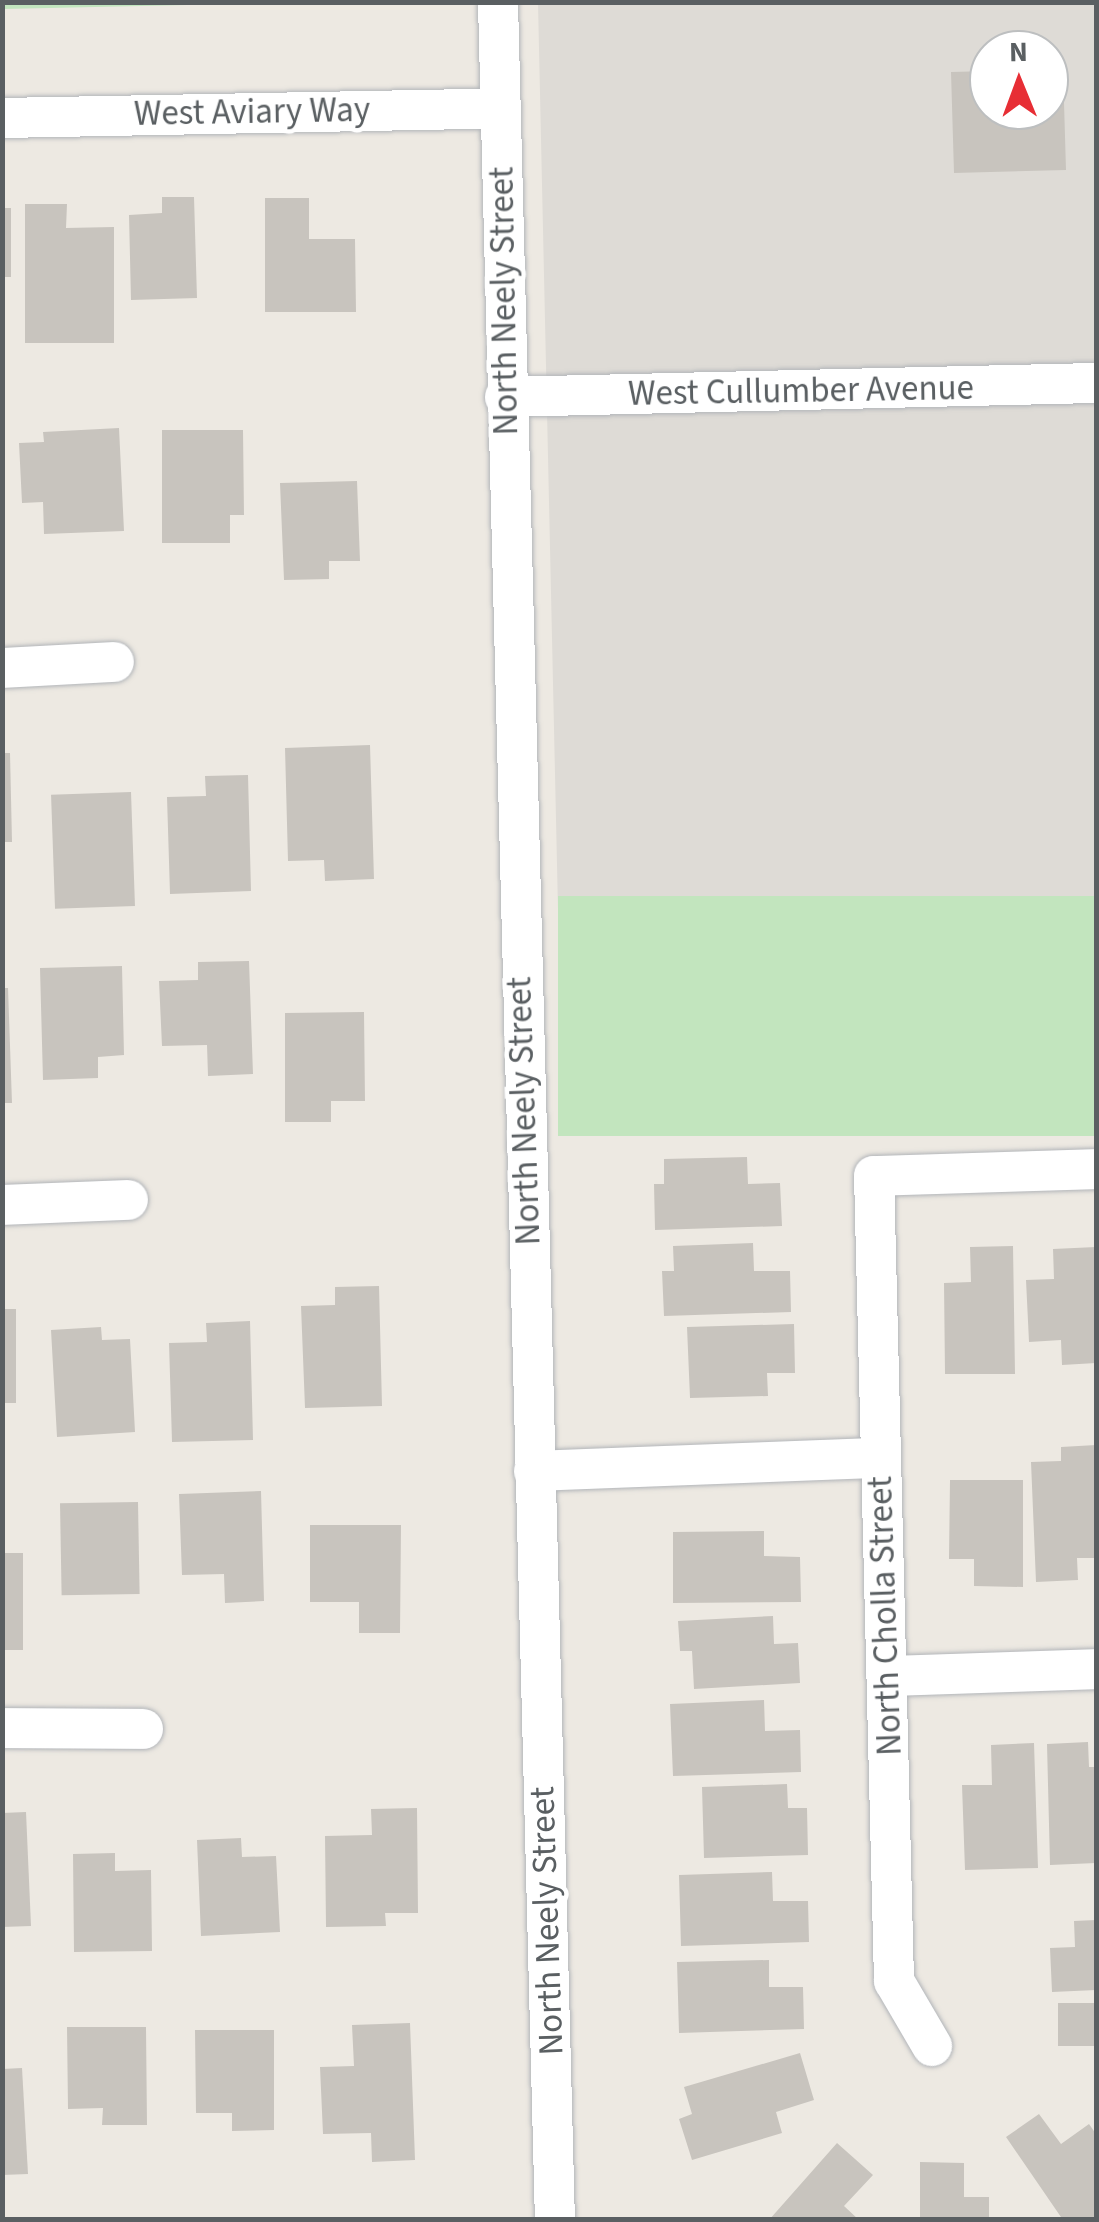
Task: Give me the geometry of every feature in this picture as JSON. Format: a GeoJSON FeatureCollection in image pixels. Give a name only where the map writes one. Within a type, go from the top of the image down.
{"type":"FeatureCollection","features":[{"type":"Feature","properties":{"kind":"street","name":"North Neely Street"},"geometry":{"type":"LineString","coordinates":[[498,2],[505,398],[555,2220]]}},
{"type":"Feature","properties":{"kind":"street","name":"West Aviary Way"},"geometry":{"type":"LineString","coordinates":[[2,118],[500,108]]}},
{"type":"Feature","properties":{"kind":"street","name":"West Cullumber Avenue"},"geometry":{"type":"LineString","coordinates":[[505,398],[1096,384]]}},
{"type":"Feature","properties":{"kind":"street"},"geometry":{"type":"LineString","coordinates":[[2,668],[114,662]]}},
{"type":"Feature","properties":{"kind":"street","name":"North Cholla Street"},"geometry":{"type":"LineString","coordinates":[[932,2046],[894,1981],[874,1176],[1096,1169]]}},
{"type":"Feature","properties":{"kind":"street"},"geometry":{"type":"LineString","coordinates":[[2,1206],[128,1200]]}},
{"type":"Feature","properties":{"kind":"street"},"geometry":{"type":"LineString","coordinates":[[534,1471],[880,1458]]}},
{"type":"Feature","properties":{"kind":"street"},"geometry":{"type":"LineString","coordinates":[[888,1676],[1096,1669]]}},
{"type":"Feature","properties":{"kind":"street"},"geometry":{"type":"LineString","coordinates":[[2,1728],[143,1729]]}},
{"type":"Feature","properties":{"kind":"shaded area"},"geometry":{"type":"Polygon","coordinates":[[[538,3],[1096,3],[1096,896],[558,910],[538,3]]]}},
{"type":"Feature","properties":{"kind":"green space"},"geometry":{"type":"Polygon","coordinates":[[[3,2],[276,2],[276,3],[3,9],[3,2]]]}},
{"type":"Feature","properties":{"kind":"green space"},"geometry":{"type":"Polygon","coordinates":[[[558,896],[1096,896],[1096,1136],[558,1136],[558,896]]]}},
{"type":"Feature","properties":{"kind":"building"},"geometry":{"type":"Polygon","coordinates":[[[951,72],[969,72],[969,130],[1065,130],[1066,170],[954,173],[951,72]]]}},
{"type":"Feature","properties":{"kind":"building"},"geometry":{"type":"Polygon","coordinates":[[[162,197],[194,197],[197,298],[131,300],[129,215],[162,213],[162,197]]]}},
{"type":"Feature","properties":{"kind":"building"},"geometry":{"type":"Polygon","coordinates":[[[265,198],[309,198],[309,239],[355,239],[356,312],[265,312],[265,198]]]}},
{"type":"Feature","properties":{"kind":"building"},"geometry":{"type":"Polygon","coordinates":[[[25,204],[67,204],[66,228],[114,227],[114,343],[25,343],[25,204]]]}},
{"type":"Feature","properties":{"kind":"building"},"geometry":{"type":"Polygon","coordinates":[[[2,208],[11,208],[11,277],[2,277],[2,208]]]}},
{"type":"Feature","properties":{"kind":"building"},"geometry":{"type":"Polygon","coordinates":[[[119,428],[124,531],[44,534],[43,502],[22,503],[19,443],[44,442],[43,432],[119,428]]]}},
{"type":"Feature","properties":{"kind":"building"},"geometry":{"type":"Polygon","coordinates":[[[162,430],[243,430],[244,515],[230,515],[230,543],[162,543],[162,430]]]}},
{"type":"Feature","properties":{"kind":"building"},"geometry":{"type":"Polygon","coordinates":[[[357,481],[360,561],[329,561],[329,579],[284,580],[280,483],[357,481]]]}},
{"type":"Feature","properties":{"kind":"building"},"geometry":{"type":"Polygon","coordinates":[[[370,745],[374,879],[325,881],[324,860],[288,861],[285,748],[370,745]]]}},
{"type":"Feature","properties":{"kind":"building"},"geometry":{"type":"Polygon","coordinates":[[[2,753],[10,753],[12,842],[2,842],[2,753]]]}},
{"type":"Feature","properties":{"kind":"building"},"geometry":{"type":"Polygon","coordinates":[[[248,775],[251,891],[170,894],[167,797],[206,796],[205,776],[248,775]]]}},
{"type":"Feature","properties":{"kind":"building"},"geometry":{"type":"Polygon","coordinates":[[[131,792],[135,906],[55,909],[51,795],[131,792]]]}},
{"type":"Feature","properties":{"kind":"building"},"geometry":{"type":"Polygon","coordinates":[[[249,961],[253,1074],[208,1076],[207,1045],[162,1046],[159,981],[198,980],[198,962],[249,961]]]}},
{"type":"Feature","properties":{"kind":"building"},"geometry":{"type":"Polygon","coordinates":[[[122,966],[124,1055],[98,1057],[98,1078],[43,1080],[40,968],[122,966]]]}},
{"type":"Feature","properties":{"kind":"building"},"geometry":{"type":"Polygon","coordinates":[[[2,988],[8,988],[12,1103],[2,1103],[2,988]]]}},
{"type":"Feature","properties":{"kind":"building"},"geometry":{"type":"Polygon","coordinates":[[[364,1012],[365,1101],[331,1101],[331,1122],[285,1122],[285,1013],[364,1012]]]}},
{"type":"Feature","properties":{"kind":"building"},"geometry":{"type":"Polygon","coordinates":[[[747,1157],[748,1184],[780,1183],[782,1226],[655,1230],[654,1184],[664,1184],[664,1159],[747,1157]]]}},
{"type":"Feature","properties":{"kind":"building"},"geometry":{"type":"Polygon","coordinates":[[[753,1243],[754,1271],[790,1271],[791,1312],[664,1316],[662,1271],[674,1271],[673,1246],[753,1243]]]}},
{"type":"Feature","properties":{"kind":"building"},"geometry":{"type":"Polygon","coordinates":[[[1013,1246],[1015,1374],[945,1374],[944,1283],[971,1282],[970,1247],[1013,1246]]]}},
{"type":"Feature","properties":{"kind":"building"},"geometry":{"type":"Polygon","coordinates":[[[1096,1247],[1096,1363],[1062,1365],[1061,1340],[1029,1342],[1026,1280],[1054,1279],[1053,1249],[1096,1247]]]}},
{"type":"Feature","properties":{"kind":"building"},"geometry":{"type":"Polygon","coordinates":[[[379,1286],[382,1406],[305,1408],[301,1306],[335,1305],[335,1287],[379,1286]]]}},
{"type":"Feature","properties":{"kind":"building"},"geometry":{"type":"Polygon","coordinates":[[[2,1309],[16,1309],[16,1403],[2,1403],[2,1309]]]}},
{"type":"Feature","properties":{"kind":"building"},"geometry":{"type":"Polygon","coordinates":[[[250,1321],[253,1440],[172,1442],[169,1343],[207,1342],[206,1323],[250,1321]]]}},
{"type":"Feature","properties":{"kind":"building"},"geometry":{"type":"Polygon","coordinates":[[[794,1324],[795,1373],[767,1373],[768,1396],[690,1398],[687,1327],[794,1324]]]}},
{"type":"Feature","properties":{"kind":"building"},"geometry":{"type":"Polygon","coordinates":[[[101,1327],[102,1340],[130,1339],[135,1432],[57,1437],[51,1330],[101,1327]]]}},
{"type":"Feature","properties":{"kind":"building"},"geometry":{"type":"Polygon","coordinates":[[[1096,1445],[1096,1558],[1077,1558],[1078,1580],[1036,1582],[1031,1462],[1061,1461],[1061,1447],[1096,1445]]]}},
{"type":"Feature","properties":{"kind":"building"},"geometry":{"type":"Polygon","coordinates":[[[950,1480],[1023,1480],[1023,1587],[974,1586],[974,1559],[949,1559],[950,1480]]]}},
{"type":"Feature","properties":{"kind":"building"},"geometry":{"type":"Polygon","coordinates":[[[261,1491],[264,1601],[225,1603],[224,1574],[182,1575],[179,1494],[261,1491]]]}},
{"type":"Feature","properties":{"kind":"building"},"geometry":{"type":"Polygon","coordinates":[[[138,1502],[140,1594],[62,1595],[60,1503],[138,1502]]]}},
{"type":"Feature","properties":{"kind":"building"},"geometry":{"type":"Polygon","coordinates":[[[310,1525],[401,1525],[400,1633],[359,1633],[359,1602],[310,1602],[310,1525]]]}},
{"type":"Feature","properties":{"kind":"building"},"geometry":{"type":"Polygon","coordinates":[[[764,1531],[764,1556],[800,1557],[801,1602],[673,1603],[673,1532],[764,1531]]]}},
{"type":"Feature","properties":{"kind":"building"},"geometry":{"type":"Polygon","coordinates":[[[2,1553],[23,1553],[23,1650],[2,1650],[2,1553]]]}},
{"type":"Feature","properties":{"kind":"building"},"geometry":{"type":"Polygon","coordinates":[[[773,1616],[774,1644],[798,1643],[800,1683],[694,1689],[692,1651],[680,1651],[678,1621],[773,1616]]]}},
{"type":"Feature","properties":{"kind":"building"},"geometry":{"type":"Polygon","coordinates":[[[764,1700],[765,1731],[800,1730],[801,1772],[673,1776],[670,1704],[764,1700]]]}},
{"type":"Feature","properties":{"kind":"building"},"geometry":{"type":"Polygon","coordinates":[[[1088,1742],[1089,1767],[1096,1767],[1096,1863],[1050,1865],[1047,1744],[1088,1742]]]}},
{"type":"Feature","properties":{"kind":"building"},"geometry":{"type":"Polygon","coordinates":[[[1034,1743],[1038,1868],[965,1870],[962,1785],[992,1785],[991,1745],[1034,1743]]]}},
{"type":"Feature","properties":{"kind":"building"},"geometry":{"type":"Polygon","coordinates":[[[787,1784],[788,1808],[807,1808],[808,1855],[704,1858],[702,1787],[787,1784]]]}},
{"type":"Feature","properties":{"kind":"building"},"geometry":{"type":"Polygon","coordinates":[[[417,1808],[418,1913],[385,1913],[386,1926],[326,1927],[325,1836],[372,1835],[371,1809],[417,1808]]]}},
{"type":"Feature","properties":{"kind":"building"},"geometry":{"type":"Polygon","coordinates":[[[26,1812],[31,1926],[2,1927],[2,1813],[26,1812]]]}},
{"type":"Feature","properties":{"kind":"building"},"geometry":{"type":"Polygon","coordinates":[[[241,1838],[242,1857],[276,1856],[280,1932],[201,1936],[197,1840],[241,1838]]]}},
{"type":"Feature","properties":{"kind":"building"},"geometry":{"type":"Polygon","coordinates":[[[115,1853],[115,1871],[151,1870],[152,1951],[74,1952],[73,1854],[115,1853]]]}},
{"type":"Feature","properties":{"kind":"building"},"geometry":{"type":"Polygon","coordinates":[[[772,1872],[773,1901],[808,1901],[809,1942],[681,1946],[679,1875],[772,1872]]]}},
{"type":"Feature","properties":{"kind":"building"},"geometry":{"type":"Polygon","coordinates":[[[1096,1920],[1096,1990],[1052,1992],[1050,1948],[1075,1947],[1074,1921],[1096,1920]]]}},
{"type":"Feature","properties":{"kind":"building"},"geometry":{"type":"Polygon","coordinates":[[[769,1960],[769,1987],[803,1987],[804,2029],[679,2033],[677,1962],[769,1960]]]}},
{"type":"Feature","properties":{"kind":"building"},"geometry":{"type":"Polygon","coordinates":[[[1058,2003],[1096,2003],[1096,2046],[1058,2046],[1058,2003]]]}},
{"type":"Feature","properties":{"kind":"building"},"geometry":{"type":"Polygon","coordinates":[[[410,2023],[415,2160],[372,2162],[371,2133],[323,2134],[320,2067],[354,2066],[352,2025],[410,2023]]]}},
{"type":"Feature","properties":{"kind":"building"},"geometry":{"type":"Polygon","coordinates":[[[67,2027],[146,2027],[147,2125],[102,2125],[103,2108],[68,2109],[67,2027]]]}},
{"type":"Feature","properties":{"kind":"building"},"geometry":{"type":"Polygon","coordinates":[[[195,2030],[274,2030],[274,2130],[232,2131],[232,2113],[196,2113],[195,2030]]]}},
{"type":"Feature","properties":{"kind":"building"},"geometry":{"type":"Polygon","coordinates":[[[800,2053],[814,2100],[776,2112],[782,2133],[692,2160],[679,2119],[692,2114],[684,2087],[800,2053]]]}},
{"type":"Feature","properties":{"kind":"building"},"geometry":{"type":"Polygon","coordinates":[[[22,2068],[28,2174],[2,2175],[2,2069],[22,2068]]]}},
{"type":"Feature","properties":{"kind":"building"},"geometry":{"type":"Polygon","coordinates":[[[1039,2114],[1061,2144],[1089,2124],[1096,2134],[1096,2220],[1063,2220],[1006,2137],[1039,2114]]]}},
{"type":"Feature","properties":{"kind":"building"},"geometry":{"type":"Polygon","coordinates":[[[837,2143],[873,2175],[844,2206],[859,2220],[769,2220],[837,2143]]]}},
{"type":"Feature","properties":{"kind":"building"},"geometry":{"type":"Polygon","coordinates":[[[920,2162],[964,2163],[964,2197],[989,2197],[989,2220],[920,2220],[920,2162]]]}}]}
